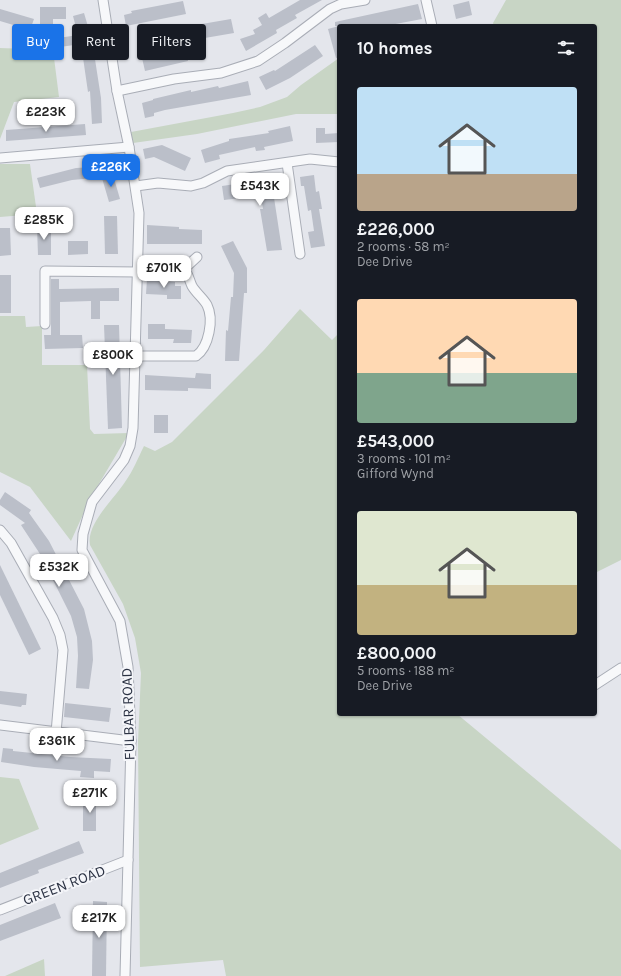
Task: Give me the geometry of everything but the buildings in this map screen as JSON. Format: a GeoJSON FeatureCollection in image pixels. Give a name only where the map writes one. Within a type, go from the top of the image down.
{"type":"FeatureCollection","features":[{"type":"Feature","properties":{"kind":"street","name":"FULBAR ROAD"},"geometry":{"type":"LineString","coordinates":[[103,0],[117,91],[136,186],[139,213],[136,356],[133,428],[130,446],[124,460],[92,502],[83,534],[82,550],[120,621],[128,667],[131,741],[125,976]]}},
{"type":"Feature","properties":{"kind":"street"},"geometry":{"type":"LineString","coordinates":[[117,91],[241,67],[270,54],[330,9],[341,4],[365,0]]}},
{"type":"Feature","properties":{"kind":"street"},"geometry":{"type":"LineString","coordinates":[[426,0],[432,24]]}},
{"type":"Feature","properties":{"kind":"street"},"geometry":{"type":"LineString","coordinates":[[0,158],[129,147]]}},
{"type":"Feature","properties":{"kind":"street"},"geometry":{"type":"LineString","coordinates":[[136,186],[158,184],[191,186],[203,183],[227,172],[287,162],[310,159],[337,162]]}},
{"type":"Feature","properties":{"kind":"street"},"geometry":{"type":"LineString","coordinates":[[287,162],[300,254]]}},
{"type":"Feature","properties":{"kind":"street"},"geometry":{"type":"LineString","coordinates":[[184,269],[197,257]]}},
{"type":"Feature","properties":{"kind":"street"},"geometry":{"type":"LineString","coordinates":[[136,356],[196,356],[204,348],[208,333],[210,314],[208,306],[194,289],[184,269],[174,263],[152,261]]}},
{"type":"Feature","properties":{"kind":"street"},"geometry":{"type":"LineString","coordinates":[[45,324],[45,271],[138,272]]}},
{"type":"Feature","properties":{"kind":"street"},"geometry":{"type":"LineString","coordinates":[[0,530],[11,543],[53,618],[60,635],[64,650],[56,733]]}},
{"type":"Feature","properties":{"kind":"street"},"geometry":{"type":"LineString","coordinates":[[597,684],[620,670]]}},
{"type":"Feature","properties":{"kind":"street"},"geometry":{"type":"LineString","coordinates":[[0,725],[131,741]]}},
{"type":"Feature","properties":{"kind":"street","name":"GREEN ROAD"},"geometry":{"type":"LineString","coordinates":[[0,910],[128,860]]}},
{"type":"Feature","properties":{"kind":"green space"},"geometry":{"type":"Polygon","coordinates":[[[506,0],[621,0],[621,560],[597,572],[597,24],[493,23],[506,0]]]}},
{"type":"Feature","properties":{"kind":"green space"},"geometry":{"type":"Polygon","coordinates":[[[0,48],[12,48],[12,60],[54,60],[59,97],[14,102],[0,139],[0,48]]]}},
{"type":"Feature","properties":{"kind":"green space"},"geometry":{"type":"Polygon","coordinates":[[[337,59],[337,114],[296,114],[197,134],[133,143],[131,132],[260,107],[287,97],[337,59]]]}},
{"type":"Feature","properties":{"kind":"green space"},"geometry":{"type":"Polygon","coordinates":[[[0,164],[30,164],[37,214],[0,217],[0,164]]]}},
{"type":"Feature","properties":{"kind":"green space"},"geometry":{"type":"Polygon","coordinates":[[[300,309],[332,340],[337,335],[337,716],[459,716],[621,850],[621,976],[226,976],[223,960],[140,967],[138,742],[141,673],[135,638],[123,604],[90,545],[90,537],[96,520],[128,478],[144,446],[155,451],[172,442],[264,350],[300,309]]]}},
{"type":"Feature","properties":{"kind":"green space"},"geometry":{"type":"Polygon","coordinates":[[[0,316],[25,316],[26,327],[42,326],[42,365],[87,365],[90,429],[94,434],[129,433],[90,499],[71,541],[30,487],[0,472],[0,316]]]}},
{"type":"Feature","properties":{"kind":"green space"},"geometry":{"type":"Polygon","coordinates":[[[0,777],[19,779],[39,829],[0,845],[0,777]]]}},
{"type":"Feature","properties":{"kind":"green space"},"geometry":{"type":"Polygon","coordinates":[[[44,959],[45,976],[5,976],[44,959]]]}}]}
